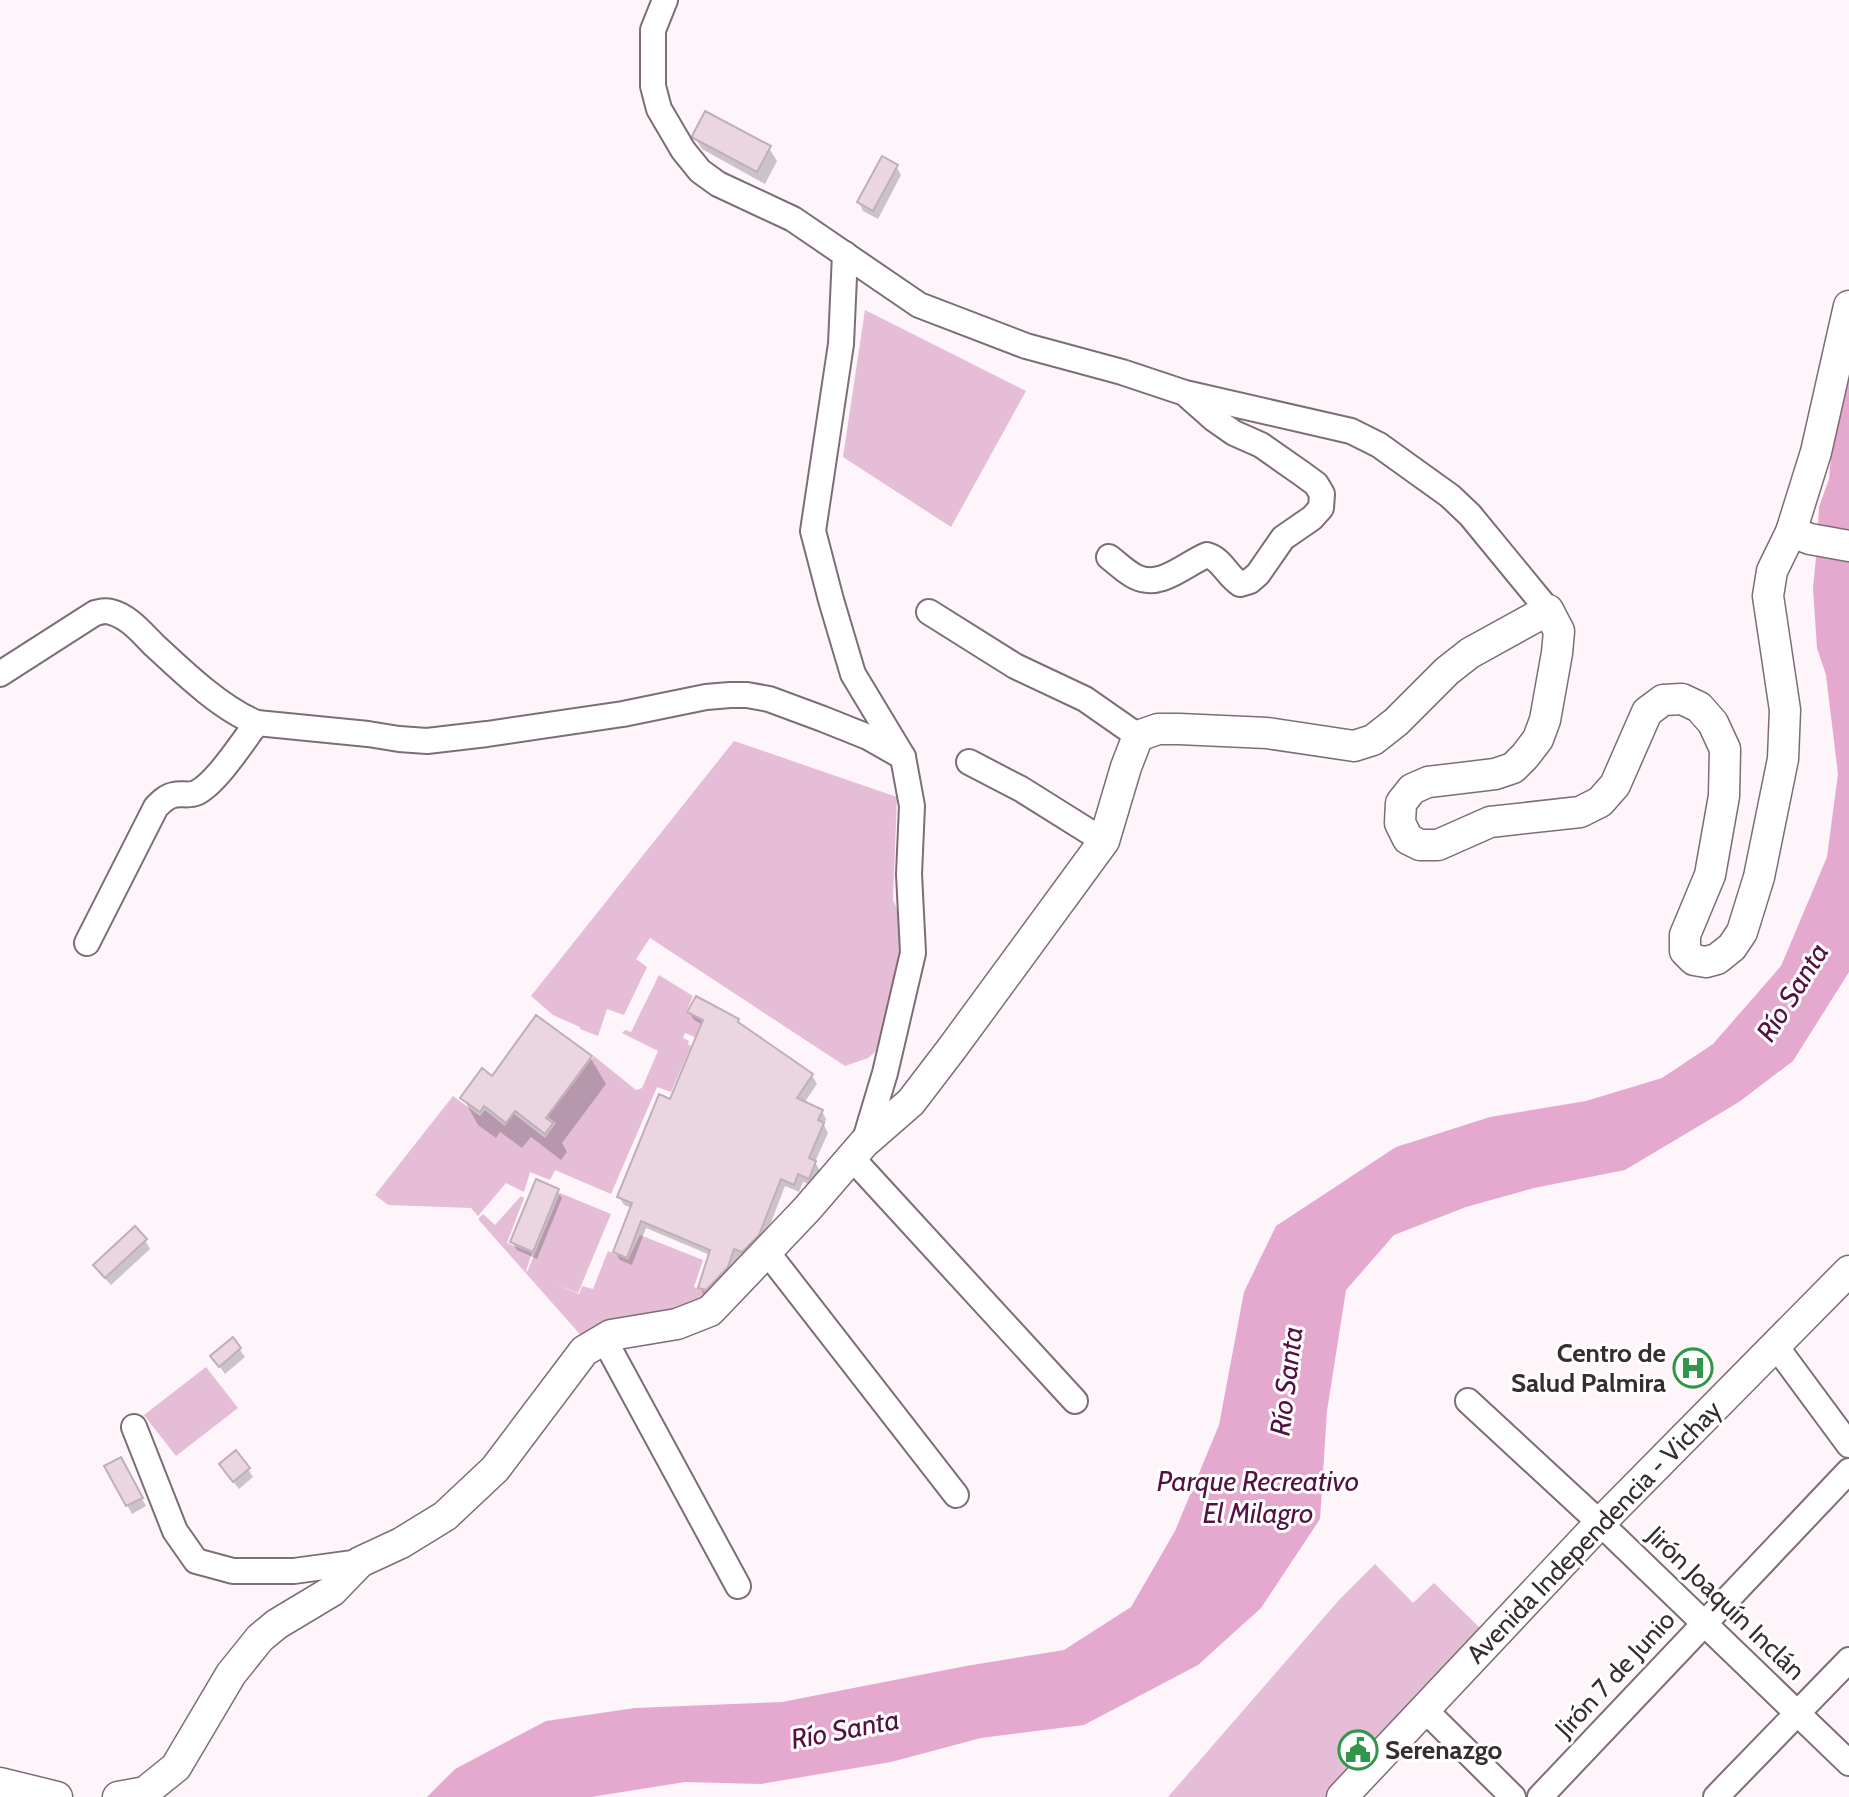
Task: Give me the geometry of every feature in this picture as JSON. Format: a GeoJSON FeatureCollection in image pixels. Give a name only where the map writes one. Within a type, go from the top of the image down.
{"type":"FeatureCollection","features":[{"type":"Feature","properties":{"kind":"main road"},"geometry":{"type":"LineString","coordinates":[[118,1797],[145,1791],[176,1767],[231,1674],[260,1638],[277,1624],[332,1591],[360,1562],[401,1543],[444,1516],[495,1469],[584,1350],[611,1335],[677,1324],[710,1311],[767,1252],[857,1150],[911,1102],[1104,841],[1138,736],[1158,729],[1267,733],[1354,746],[1373,740],[1396,722],[1447,671],[1470,653],[1548,610],[1559,631],[1558,653],[1545,720],[1538,739],[1513,768],[1495,774],[1428,782],[1412,789],[1401,803],[1400,823],[1408,838],[1420,845],[1438,845],[1490,822],[1580,812],[1600,802],[1615,785],[1647,712],[1663,700],[1682,699],[1699,707],[1713,723],[1725,749],[1724,796],[1710,875],[1685,935],[1685,951],[1694,960],[1706,962],[1717,959],[1732,947],[1742,932],[1759,877],[1783,759],[1784,710],[1768,596],[1772,571],[1800,535],[1849,306]]}},
{"type":"Feature","properties":{"kind":"main road"},"geometry":{"type":"LineString","coordinates":[[1800,535],[1849,546]]}},
{"type":"Feature","properties":{"kind":"main road","name":"Avenida Independencia - Vichay"},"geometry":{"type":"LineString","coordinates":[[1342,1797],[1600,1523],[1849,1271]]}},
{"type":"Feature","properties":{"kind":"main road"},"geometry":{"type":"LineString","coordinates":[[0,1783],[57,1797]]}},
{"type":"Feature","properties":{"kind":"street"},"geometry":{"type":"LineString","coordinates":[[665,0],[653,30],[653,86],[659,109],[683,150],[700,171],[718,184],[793,219],[919,305],[1026,346],[1122,372],[1185,393],[1351,432],[1378,445],[1460,505],[1548,610]]}},
{"type":"Feature","properties":{"kind":"street"},"geometry":{"type":"LineString","coordinates":[[845,254],[841,344],[813,531],[853,674],[903,757],[912,806],[909,874],[913,953],[885,1073],[857,1150],[1074,1401]]}},
{"type":"Feature","properties":{"kind":"street"},"geometry":{"type":"LineString","coordinates":[[1109,557],[1137,578],[1151,580],[1167,577],[1207,555],[1220,562],[1227,573],[1240,584],[1258,575],[1283,538],[1312,518],[1321,508],[1322,494],[1316,484],[1261,445],[1234,433],[1185,393]]}},
{"type":"Feature","properties":{"kind":"street"},"geometry":{"type":"LineString","coordinates":[[0,674],[95,613],[109,611],[136,627],[230,710],[257,723],[427,740],[623,714],[706,697],[747,695],[769,699],[823,719],[868,737],[903,757]]}},
{"type":"Feature","properties":{"kind":"street"},"geometry":{"type":"LineString","coordinates":[[929,612],[1015,666],[1085,699],[1138,736]]}},
{"type":"Feature","properties":{"kind":"street"},"geometry":{"type":"LineString","coordinates":[[88,943],[156,807],[173,795],[195,793],[206,785],[257,723]]}},
{"type":"Feature","properties":{"kind":"street"},"geometry":{"type":"LineString","coordinates":[[969,762],[1021,789],[1104,841]]}},
{"type":"Feature","properties":{"kind":"street"},"geometry":{"type":"LineString","coordinates":[[767,1252],[956,1495]]}},
{"type":"Feature","properties":{"kind":"street"},"geometry":{"type":"LineString","coordinates":[[604,1339],[738,1586]]}},
{"type":"Feature","properties":{"kind":"street"},"geometry":{"type":"LineString","coordinates":[[1775,1345],[1849,1445]]}},
{"type":"Feature","properties":{"kind":"street","name":"Jirón Joaquín Inclán"},"geometry":{"type":"LineString","coordinates":[[1468,1401],[1600,1523],[1849,1763]]}},
{"type":"Feature","properties":{"kind":"street"},"geometry":{"type":"LineString","coordinates":[[134,1427],[174,1531],[196,1561],[245,1571],[294,1571],[360,1562]]}},
{"type":"Feature","properties":{"kind":"street","name":"Jirón 7 de Junio"},"geometry":{"type":"LineString","coordinates":[[1541,1797],[1849,1471]]}},
{"type":"Feature","properties":{"kind":"street"},"geometry":{"type":"LineString","coordinates":[[1716,1797],[1849,1660]]}},
{"type":"Feature","properties":{"kind":"street"},"geometry":{"type":"LineString","coordinates":[[1425,1710],[1513,1797]]}},
{"type":"Feature","properties":{"kind":"shaded area"},"geometry":{"type":"Polygon","coordinates":[[[865,310],[1026,391],[951,527],[843,457],[865,310]]]}},
{"type":"Feature","properties":{"kind":"shaded area"},"geometry":{"type":"Polygon","coordinates":[[[734,741],[897,797],[893,900],[900,915],[905,957],[875,1052],[868,1058],[845,1066],[650,938],[636,959],[647,967],[624,1015],[607,1009],[598,1036],[553,1015],[531,996],[734,741]]]}},
{"type":"Feature","properties":{"kind":"shaded area"},"geometry":{"type":"Polygon","coordinates":[[[659,975],[693,996],[686,1012],[730,1036],[723,1049],[685,1033],[683,1038],[689,1041],[691,1046],[671,1092],[657,1087],[611,1194],[555,1170],[550,1180],[530,1172],[524,1192],[506,1183],[478,1216],[471,1208],[388,1205],[375,1195],[453,1096],[480,1116],[485,1110],[505,1126],[514,1114],[545,1138],[556,1123],[548,1117],[594,1056],[636,1090],[642,1088],[658,1051],[622,1033],[625,1030],[631,1032],[659,975]]]}},
{"type":"Feature","properties":{"kind":"shaded area"},"geometry":{"type":"Polygon","coordinates":[[[560,1193],[611,1214],[578,1293],[552,1283],[579,1294],[582,1286],[593,1289],[608,1251],[628,1260],[640,1235],[703,1260],[694,1287],[716,1296],[585,1340],[478,1219],[483,1214],[495,1225],[521,1196],[524,1198],[507,1243],[532,1253],[527,1272],[560,1193]]]}},
{"type":"Feature","properties":{"kind":"shaded area"},"geometry":{"type":"Polygon","coordinates":[[[206,1367],[238,1408],[176,1456],[144,1415],[206,1367]]]}},
{"type":"Feature","properties":{"kind":"shaded area"},"geometry":{"type":"Polygon","coordinates":[[[1375,1564],[1413,1603],[1434,1583],[1482,1630],[1326,1797],[1168,1797],[1339,1600],[1375,1564]]]}},
{"type":"Feature","properties":{"kind":"water","name":"Parque Recreativo El Milagro"},"geometry":{"type":"Polygon","coordinates":[[[1849,359],[1849,972],[1793,1061],[1739,1102],[1625,1170],[1534,1188],[1466,1207],[1394,1235],[1346,1290],[1327,1411],[1320,1519],[1261,1608],[1198,1665],[1084,1725],[981,1738],[891,1762],[761,1784],[685,1782],[591,1797],[427,1797],[455,1769],[546,1721],[635,1708],[782,1702],[1064,1650],[1131,1607],[1175,1531],[1219,1425],[1244,1292],[1276,1226],[1396,1147],[1490,1117],[1586,1101],[1662,1078],[1713,1044],[1781,966],[1827,857],[1838,774],[1826,675],[1817,648],[1813,588],[1819,507],[1829,479],[1837,385],[1849,359]]]}},
{"type":"Feature","properties":{"kind":"building"},"geometry":{"type":"Polygon","coordinates":[[[705,111],[771,146],[757,172],[693,138],[705,111]]]}},
{"type":"Feature","properties":{"kind":"building"},"geometry":{"type":"Polygon","coordinates":[[[882,156],[898,165],[873,211],[857,202],[882,156]]]}},
{"type":"Feature","properties":{"kind":"building"},"geometry":{"type":"Polygon","coordinates":[[[696,996],[739,1019],[738,1022],[813,1074],[797,1098],[823,1110],[818,1120],[824,1123],[809,1158],[816,1161],[809,1179],[798,1174],[794,1185],[781,1179],[759,1235],[742,1252],[734,1249],[728,1267],[706,1290],[698,1288],[710,1250],[641,1221],[627,1258],[613,1252],[632,1203],[617,1197],[659,1094],[670,1099],[703,1020],[687,1012],[696,996]]]}},
{"type":"Feature","properties":{"kind":"building"},"geometry":{"type":"Polygon","coordinates":[[[536,1015],[592,1056],[546,1118],[553,1123],[545,1134],[515,1111],[506,1123],[484,1106],[480,1112],[460,1098],[482,1068],[492,1076],[536,1015]]]}},
{"type":"Feature","properties":{"kind":"building"},"geometry":{"type":"Polygon","coordinates":[[[536,1179],[559,1189],[533,1252],[510,1242],[536,1179]]]}},
{"type":"Feature","properties":{"kind":"building"},"geometry":{"type":"Polygon","coordinates":[[[135,1226],[147,1239],[105,1278],[93,1265],[135,1226]]]}},
{"type":"Feature","properties":{"kind":"building"},"geometry":{"type":"Polygon","coordinates":[[[233,1337],[241,1348],[219,1367],[210,1356],[233,1337]]]}},
{"type":"Feature","properties":{"kind":"building"},"geometry":{"type":"Polygon","coordinates":[[[236,1450],[250,1468],[233,1482],[219,1464],[236,1450]]]}},
{"type":"Feature","properties":{"kind":"building"},"geometry":{"type":"Polygon","coordinates":[[[121,1457],[143,1498],[126,1506],[104,1466],[121,1457]]]}},
{"type":"Feature","properties":{"kind":"place","name":"Centro de Salud Palmira"},"geometry":{"type":"Point","coordinates":[1693,1368]}},
{"type":"Feature","properties":{"kind":"place","name":"Serenazgo"},"geometry":{"type":"Point","coordinates":[1358,1750]}},
{"type":"Feature","properties":{"kind":"water label","name":"Río Santa"},"geometry":{"type":"Point","coordinates":[1792,992]}},
{"type":"Feature","properties":{"kind":"water label","name":"Río Santa"},"geometry":{"type":"Point","coordinates":[1286,1381]}},
{"type":"Feature","properties":{"kind":"water label","name":"Río Santa"},"geometry":{"type":"Point","coordinates":[845,1729]}}]}
